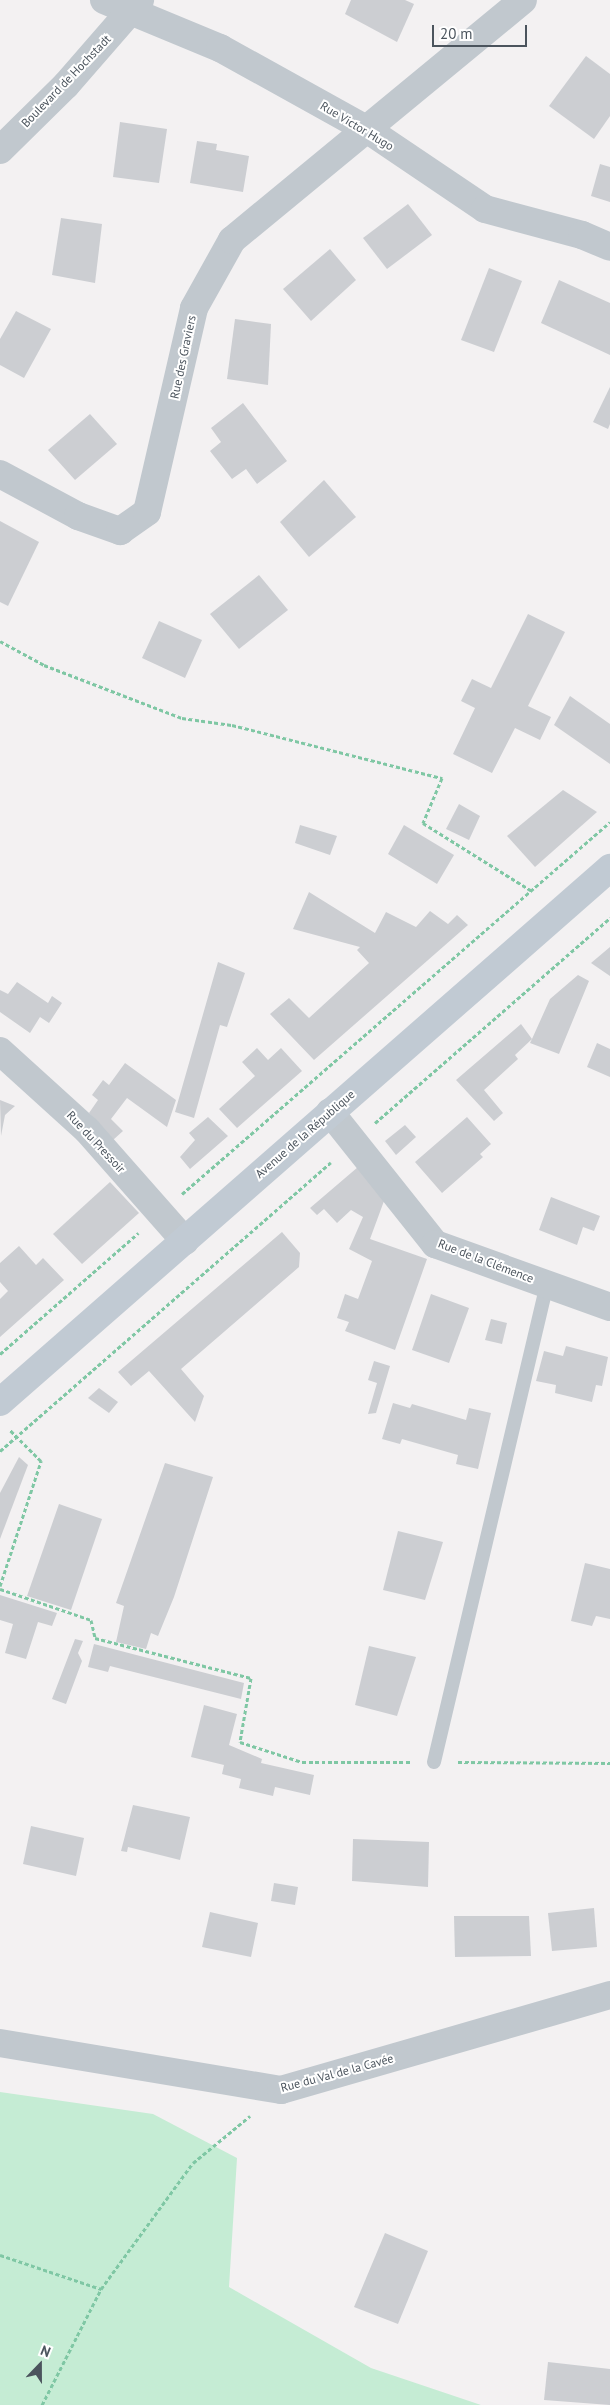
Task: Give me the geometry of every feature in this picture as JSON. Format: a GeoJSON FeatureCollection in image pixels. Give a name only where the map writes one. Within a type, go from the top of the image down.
{"type":"FeatureCollection","features":[{"type":"Feature","properties":{"kind":"main road","name":"Avenue de la République"},"geometry":{"type":"LineString","coordinates":[[3,1414],[185,1241],[610,868]]}},
{"type":"Feature","properties":{"kind":"street","name":"Rue Victor Hugo"},"geometry":{"type":"LineString","coordinates":[[104,0],[136,6],[220,48],[368,130],[485,209],[582,235],[610,247]]}},
{"type":"Feature","properties":{"kind":"street","name":"Rue des Graviers"},"geometry":{"type":"LineString","coordinates":[[0,474],[78,516],[120,531],[147,512],[194,308],[232,240],[368,130],[523,0]]}},
{"type":"Feature","properties":{"kind":"street","name":"Boulevard de Hochstadt"},"geometry":{"type":"LineString","coordinates":[[0,150],[136,6]]}},
{"type":"Feature","properties":{"kind":"street","name":"Rue du Pressoir"},"geometry":{"type":"LineString","coordinates":[[0,1051],[87,1130],[185,1241]]}},
{"type":"Feature","properties":{"kind":"street","name":"Rue de la Clémence"},"geometry":{"type":"LineString","coordinates":[[330,1112],[435,1244],[610,1307]]}},
{"type":"Feature","properties":{"kind":"street","name":"Rue du Val de la Cavée"},"geometry":{"type":"LineString","coordinates":[[0,2044],[281,2090],[610,1995]]}},
{"type":"Feature","properties":{"kind":"lane"},"geometry":{"type":"LineString","coordinates":[[434,1762],[547,1284]]}},
{"type":"Feature","properties":{"kind":"path"},"geometry":{"type":"LineString","coordinates":[[0,641],[44,665],[182,718],[232,725],[442,778],[424,823],[562,909]]}},
{"type":"Feature","properties":{"kind":"path"},"geometry":{"type":"LineString","coordinates":[[0,1354],[610,822]]}},
{"type":"Feature","properties":{"kind":"path"},"geometry":{"type":"LineString","coordinates":[[0,1451],[610,918]]}},
{"type":"Feature","properties":{"kind":"path"},"geometry":{"type":"LineString","coordinates":[[3,1414],[16,1436],[41,1461],[0,1587],[91,1620],[95,1638],[251,1678],[240,1742],[302,1762],[610,1763]]}},
{"type":"Feature","properties":{"kind":"path"},"geometry":{"type":"LineString","coordinates":[[42,2405],[101,2289],[193,2163],[281,2090]]}},
{"type":"Feature","properties":{"kind":"path"},"geometry":{"type":"LineString","coordinates":[[0,2255],[101,2289]]}},
{"type":"Feature","properties":{"kind":"green space"},"geometry":{"type":"Polygon","coordinates":[[[0,2092],[153,2114],[237,2158],[229,2287],[371,2368],[481,2405],[0,2405],[0,2092]]]}},
{"type":"Feature","properties":{"kind":"building"},"geometry":{"type":"Polygon","coordinates":[[[351,0],[405,0],[414,4],[397,42],[345,14],[351,0]]]}},
{"type":"Feature","properties":{"kind":"building"},"geometry":{"type":"Polygon","coordinates":[[[586,56],[610,74],[610,116],[594,139],[549,106],[586,56]]]}},
{"type":"Feature","properties":{"kind":"building"},"geometry":{"type":"Polygon","coordinates":[[[120,122],[167,129],[159,183],[113,177],[120,122]]]}},
{"type":"Feature","properties":{"kind":"building"},"geometry":{"type":"Polygon","coordinates":[[[197,141],[217,144],[216,150],[249,156],[243,192],[190,183],[197,141]]]}},
{"type":"Feature","properties":{"kind":"building"},"geometry":{"type":"Polygon","coordinates":[[[600,164],[610,167],[610,202],[591,196],[600,164]]]}},
{"type":"Feature","properties":{"kind":"building"},"geometry":{"type":"Polygon","coordinates":[[[408,204],[432,235],[387,269],[363,238],[408,204]]]}},
{"type":"Feature","properties":{"kind":"building"},"geometry":{"type":"Polygon","coordinates":[[[61,218],[102,224],[95,283],[52,275],[61,218]]]}},
{"type":"Feature","properties":{"kind":"building"},"geometry":{"type":"Polygon","coordinates":[[[330,249],[356,280],[311,321],[283,289],[330,249]]]}},
{"type":"Feature","properties":{"kind":"building"},"geometry":{"type":"Polygon","coordinates":[[[489,268],[522,281],[494,352],[461,340],[489,268]]]}},
{"type":"Feature","properties":{"kind":"building"},"geometry":{"type":"Polygon","coordinates":[[[559,280],[610,303],[610,355],[541,323],[559,280]]]}},
{"type":"Feature","properties":{"kind":"building"},"geometry":{"type":"Polygon","coordinates":[[[16,311],[51,329],[24,378],[0,365],[0,339],[16,311]]]}},
{"type":"Feature","properties":{"kind":"building"},"geometry":{"type":"Polygon","coordinates":[[[235,319],[271,324],[268,385],[227,379],[235,319]]]}},
{"type":"Feature","properties":{"kind":"building"},"geometry":{"type":"Polygon","coordinates":[[[610,387],[610,424],[608,429],[593,422],[610,387]]]}},
{"type":"Feature","properties":{"kind":"building"},"geometry":{"type":"Polygon","coordinates":[[[243,403],[287,461],[257,484],[246,469],[232,479],[210,451],[221,442],[211,428],[243,403]]]}},
{"type":"Feature","properties":{"kind":"building"},"geometry":{"type":"Polygon","coordinates":[[[90,414],[117,444],[75,480],[48,450],[90,414]]]}},
{"type":"Feature","properties":{"kind":"building"},"geometry":{"type":"Polygon","coordinates":[[[324,480],[356,517],[309,557],[280,522],[324,480]]]}},
{"type":"Feature","properties":{"kind":"building"},"geometry":{"type":"Polygon","coordinates":[[[0,521],[39,542],[8,606],[0,602],[0,521]]]}},
{"type":"Feature","properties":{"kind":"building"},"geometry":{"type":"Polygon","coordinates":[[[259,575],[288,610],[239,649],[210,614],[259,575]]]}},
{"type":"Feature","properties":{"kind":"building"},"geometry":{"type":"Polygon","coordinates":[[[528,614],[565,632],[528,706],[551,717],[540,740],[515,728],[492,773],[453,754],[475,708],[461,701],[472,679],[491,688],[528,614]]]}},
{"type":"Feature","properties":{"kind":"building"},"geometry":{"type":"Polygon","coordinates":[[[159,621],[202,640],[185,678],[142,658],[159,621]]]}},
{"type":"Feature","properties":{"kind":"building"},"geometry":{"type":"Polygon","coordinates":[[[570,696],[610,724],[610,764],[554,725],[570,696]]]}},
{"type":"Feature","properties":{"kind":"building"},"geometry":{"type":"Polygon","coordinates":[[[563,790],[597,812],[535,867],[507,836],[563,790]]]}},
{"type":"Feature","properties":{"kind":"building"},"geometry":{"type":"Polygon","coordinates":[[[459,804],[480,816],[469,840],[446,829],[459,804]]]}},
{"type":"Feature","properties":{"kind":"building"},"geometry":{"type":"Polygon","coordinates":[[[300,825],[337,836],[330,855],[295,843],[300,825]]]}},
{"type":"Feature","properties":{"kind":"building"},"geometry":{"type":"Polygon","coordinates":[[[404,825],[454,855],[437,884],[388,854],[404,825]]]}},
{"type":"Feature","properties":{"kind":"building"},"geometry":{"type":"Polygon","coordinates":[[[309,892],[375,933],[386,912],[416,927],[430,911],[448,924],[457,915],[468,925],[314,1060],[270,1014],[289,998],[309,1018],[369,963],[357,950],[360,947],[293,929],[309,892]]]}},
{"type":"Feature","properties":{"kind":"building"},"geometry":{"type":"Polygon","coordinates":[[[610,947],[610,976],[591,963],[610,947]]]}},
{"type":"Feature","properties":{"kind":"building"},"geometry":{"type":"Polygon","coordinates":[[[218,962],[245,973],[227,1027],[220,1025],[194,1118],[175,1112],[218,962]]]}},
{"type":"Feature","properties":{"kind":"building"},"geometry":{"type":"Polygon","coordinates":[[[578,975],[589,981],[559,1054],[530,1043],[550,999],[578,975]]]}},
{"type":"Feature","properties":{"kind":"building"},"geometry":{"type":"Polygon","coordinates":[[[17,982],[48,1003],[52,996],[62,1003],[49,1023],[40,1017],[30,1033],[0,1012],[0,990],[8,994],[17,982]]]}},
{"type":"Feature","properties":{"kind":"building"},"geometry":{"type":"Polygon","coordinates":[[[521,1024],[532,1039],[515,1055],[518,1059],[484,1090],[503,1113],[494,1121],[456,1080],[521,1024]]]}},
{"type":"Feature","properties":{"kind":"building"},"geometry":{"type":"Polygon","coordinates":[[[597,1043],[610,1049],[610,1077],[587,1067],[597,1043]]]}},
{"type":"Feature","properties":{"kind":"building"},"geometry":{"type":"Polygon","coordinates":[[[257,1048],[268,1060],[281,1048],[302,1071],[237,1128],[219,1109],[255,1076],[242,1062],[257,1048]]]}},
{"type":"Feature","properties":{"kind":"building"},"geometry":{"type":"Polygon","coordinates":[[[125,1063],[176,1100],[167,1127],[127,1098],[111,1119],[123,1131],[113,1140],[89,1113],[98,1100],[92,1095],[103,1080],[109,1085],[125,1063]]]}},
{"type":"Feature","properties":{"kind":"building"},"geometry":{"type":"Polygon","coordinates":[[[0,1100],[15,1106],[5,1115],[1,1136],[0,1100]]]}},
{"type":"Feature","properties":{"kind":"building"},"geometry":{"type":"Polygon","coordinates":[[[208,1117],[228,1136],[190,1169],[180,1157],[195,1140],[189,1133],[208,1117]]]}},
{"type":"Feature","properties":{"kind":"building"},"geometry":{"type":"Polygon","coordinates":[[[467,1117],[491,1144],[480,1154],[483,1157],[442,1193],[415,1162],[467,1117]]]}},
{"type":"Feature","properties":{"kind":"building"},"geometry":{"type":"Polygon","coordinates":[[[405,1125],[416,1137],[396,1155],[385,1141],[405,1125]]]}},
{"type":"Feature","properties":{"kind":"building"},"geometry":{"type":"Polygon","coordinates":[[[358,1167],[384,1201],[370,1239],[427,1259],[395,1350],[345,1331],[349,1322],[337,1318],[345,1294],[358,1299],[372,1261],[349,1249],[363,1217],[351,1210],[337,1223],[324,1209],[317,1215],[310,1208],[358,1167]]]}},
{"type":"Feature","properties":{"kind":"building"},"geometry":{"type":"Polygon","coordinates":[[[110,1182],[139,1213],[82,1264],[53,1234],[110,1182]]]}},
{"type":"Feature","properties":{"kind":"building"},"geometry":{"type":"Polygon","coordinates":[[[551,1197],[600,1216],[594,1231],[583,1227],[577,1245],[539,1230],[551,1197]]]}},
{"type":"Feature","properties":{"kind":"building"},"geometry":{"type":"Polygon","coordinates":[[[282,1232],[300,1253],[299,1267],[181,1369],[204,1396],[195,1422],[149,1371],[131,1386],[118,1372],[282,1232]]]}},
{"type":"Feature","properties":{"kind":"building"},"geometry":{"type":"Polygon","coordinates":[[[19,1246],[36,1265],[43,1258],[64,1280],[0,1337],[0,1299],[8,1291],[0,1282],[0,1263],[19,1246]]]}},
{"type":"Feature","properties":{"kind":"building"},"geometry":{"type":"Polygon","coordinates":[[[431,1294],[469,1308],[449,1363],[412,1350],[431,1294]]]}},
{"type":"Feature","properties":{"kind":"building"},"geometry":{"type":"Polygon","coordinates":[[[491,1319],[507,1323],[502,1344],[485,1340],[491,1319]]]}},
{"type":"Feature","properties":{"kind":"building"},"geometry":{"type":"Polygon","coordinates":[[[566,1346],[608,1357],[602,1386],[596,1385],[592,1402],[555,1393],[556,1385],[536,1381],[544,1351],[563,1356],[566,1346]]]}},
{"type":"Feature","properties":{"kind":"building"},"geometry":{"type":"Polygon","coordinates":[[[374,1361],[390,1366],[376,1413],[368,1414],[377,1383],[368,1380],[374,1361]]]}},
{"type":"Feature","properties":{"kind":"building"},"geometry":{"type":"Polygon","coordinates":[[[99,1388],[118,1402],[109,1413],[88,1398],[99,1388]]]}},
{"type":"Feature","properties":{"kind":"building"},"geometry":{"type":"Polygon","coordinates":[[[393,1403],[410,1408],[412,1404],[466,1420],[469,1408],[491,1413],[478,1469],[456,1464],[458,1455],[402,1439],[400,1444],[382,1439],[393,1403]]]}},
{"type":"Feature","properties":{"kind":"building"},"geometry":{"type":"Polygon","coordinates":[[[19,1457],[28,1465],[0,1539],[0,1493],[19,1457]]]}},
{"type":"Feature","properties":{"kind":"building"},"geometry":{"type":"Polygon","coordinates":[[[165,1463],[213,1477],[174,1597],[158,1636],[151,1633],[146,1649],[116,1642],[124,1606],[116,1603],[165,1463]]]}},
{"type":"Feature","properties":{"kind":"building"},"geometry":{"type":"Polygon","coordinates":[[[59,1504],[102,1519],[71,1610],[27,1596],[59,1504]]]}},
{"type":"Feature","properties":{"kind":"building"},"geometry":{"type":"Polygon","coordinates":[[[398,1531],[443,1542],[425,1600],[383,1590],[398,1531]]]}},
{"type":"Feature","properties":{"kind":"building"},"geometry":{"type":"Polygon","coordinates":[[[585,1563],[610,1569],[610,1619],[596,1616],[592,1626],[571,1621],[585,1563]]]}},
{"type":"Feature","properties":{"kind":"building"},"geometry":{"type":"Polygon","coordinates":[[[0,1595],[57,1613],[52,1626],[38,1622],[26,1659],[5,1653],[13,1624],[0,1620],[0,1595]]]}},
{"type":"Feature","properties":{"kind":"building"},"geometry":{"type":"Polygon","coordinates":[[[75,1639],[83,1641],[78,1653],[82,1661],[66,1704],[52,1699],[75,1639]]]}},
{"type":"Feature","properties":{"kind":"building"},"geometry":{"type":"Polygon","coordinates":[[[94,1644],[244,1683],[241,1699],[110,1666],[108,1672],[88,1667],[94,1644]]]}},
{"type":"Feature","properties":{"kind":"building"},"geometry":{"type":"Polygon","coordinates":[[[369,1646],[416,1657],[397,1716],[355,1705],[369,1646]]]}},
{"type":"Feature","properties":{"kind":"building"},"geometry":{"type":"Polygon","coordinates":[[[204,1705],[237,1714],[229,1745],[262,1759],[261,1763],[314,1775],[310,1795],[275,1787],[273,1796],[239,1788],[241,1779],[222,1774],[224,1765],[191,1757],[204,1705]]]}},
{"type":"Feature","properties":{"kind":"building"},"geometry":{"type":"Polygon","coordinates":[[[133,1805],[190,1817],[180,1860],[128,1847],[127,1852],[121,1851],[133,1805]]]}},
{"type":"Feature","properties":{"kind":"building"},"geometry":{"type":"Polygon","coordinates":[[[31,1826],[84,1838],[76,1876],[23,1864],[31,1826]]]}},
{"type":"Feature","properties":{"kind":"building"},"geometry":{"type":"Polygon","coordinates":[[[353,1839],[429,1842],[428,1887],[352,1881],[353,1839]]]}},
{"type":"Feature","properties":{"kind":"building"},"geometry":{"type":"Polygon","coordinates":[[[274,1883],[298,1887],[295,1905],[271,1901],[274,1883]]]}},
{"type":"Feature","properties":{"kind":"building"},"geometry":{"type":"Polygon","coordinates":[[[594,1908],[597,1947],[552,1951],[548,1913],[594,1908]]]}},
{"type":"Feature","properties":{"kind":"building"},"geometry":{"type":"Polygon","coordinates":[[[210,1912],[258,1923],[251,1957],[202,1947],[210,1912]]]}},
{"type":"Feature","properties":{"kind":"building"},"geometry":{"type":"Polygon","coordinates":[[[454,1916],[529,1916],[531,1956],[455,1957],[454,1916]]]}},
{"type":"Feature","properties":{"kind":"building"},"geometry":{"type":"Polygon","coordinates":[[[385,2233],[428,2251],[398,2324],[354,2307],[385,2233]]]}},
{"type":"Feature","properties":{"kind":"building"},"geometry":{"type":"Polygon","coordinates":[[[548,2362],[610,2369],[610,2405],[544,2400],[548,2362]]]}}]}
